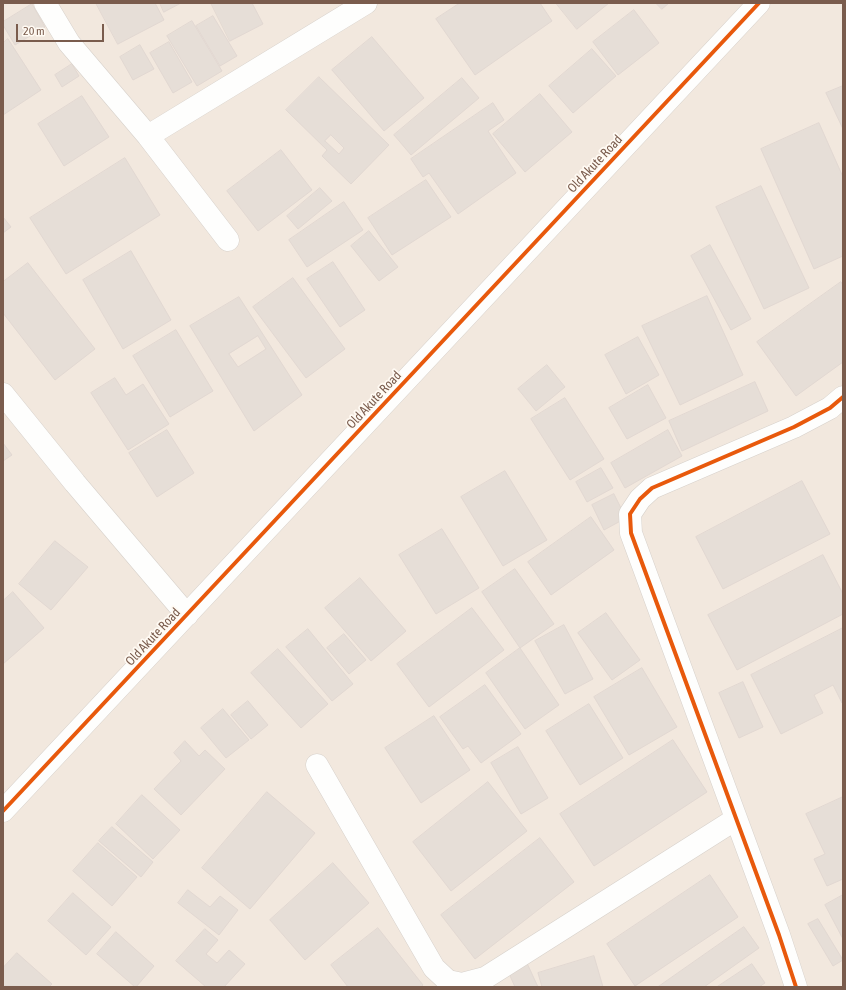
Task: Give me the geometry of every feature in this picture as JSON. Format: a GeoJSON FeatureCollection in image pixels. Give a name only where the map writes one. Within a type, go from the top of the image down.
{"type":"FeatureCollection","features":[{"type":"Feature","properties":{"kind":"street"},"geometry":{"type":"LineString","coordinates":[[45,3],[69,43],[148,136],[228,240]]}},
{"type":"Feature","properties":{"kind":"street"},"geometry":{"type":"LineString","coordinates":[[148,136],[366,3]]}},
{"type":"Feature","properties":{"kind":"street","name":"Old Akute Road"},"geometry":{"type":"LineString","coordinates":[[3,811],[759,3]]}},
{"type":"Feature","properties":{"kind":"street"},"geometry":{"type":"LineString","coordinates":[[3,394],[75,483],[187,615]]}},
{"type":"Feature","properties":{"kind":"street"},"geometry":{"type":"LineString","coordinates":[[796,987],[779,935],[631,533],[630,514],[640,499],[652,488],[794,427],[830,408],[843,397]]}},
{"type":"Feature","properties":{"kind":"street"},"geometry":{"type":"LineString","coordinates":[[317,765],[434,968],[448,981],[462,984],[485,978],[736,819]]}},
{"type":"Feature","properties":{"kind":"shaded area"},"geometry":{"type":"Polygon","coordinates":[[[3,3],[843,3],[843,987],[3,987],[3,3]]]}},
{"type":"Feature","properties":{"kind":"building"},"geometry":{"type":"Polygon","coordinates":[[[96,3],[155,3],[164,20],[118,44],[96,3]]]}},
{"type":"Feature","properties":{"kind":"building"},"geometry":{"type":"Polygon","coordinates":[[[160,3],[181,3],[164,12],[160,3]]]}},
{"type":"Feature","properties":{"kind":"building"},"geometry":{"type":"Polygon","coordinates":[[[211,3],[252,3],[263,24],[230,41],[211,3]]]}},
{"type":"Feature","properties":{"kind":"building"},"geometry":{"type":"Polygon","coordinates":[[[460,3],[540,3],[552,21],[475,75],[436,19],[460,3]]]}},
{"type":"Feature","properties":{"kind":"building"},"geometry":{"type":"Polygon","coordinates":[[[556,3],[609,3],[577,29],[556,3]]]}},
{"type":"Feature","properties":{"kind":"building"},"geometry":{"type":"Polygon","coordinates":[[[656,3],[669,3],[662,9],[656,3]]]}},
{"type":"Feature","properties":{"kind":"building"},"geometry":{"type":"Polygon","coordinates":[[[32,4],[45,27],[15,45],[3,25],[3,22],[32,4]]]}},
{"type":"Feature","properties":{"kind":"building"},"geometry":{"type":"Polygon","coordinates":[[[634,10],[659,43],[618,75],[593,42],[634,10]]]}},
{"type":"Feature","properties":{"kind":"building"},"geometry":{"type":"Polygon","coordinates":[[[213,16],[237,56],[220,66],[196,26],[213,16]]]}},
{"type":"Feature","properties":{"kind":"building"},"geometry":{"type":"Polygon","coordinates":[[[192,21],[222,71],[197,86],[167,36],[192,21]]]}},
{"type":"Feature","properties":{"kind":"building"},"geometry":{"type":"Polygon","coordinates":[[[372,37],[424,98],[384,131],[332,70],[372,37]]]}},
{"type":"Feature","properties":{"kind":"building"},"geometry":{"type":"Polygon","coordinates":[[[8,39],[41,90],[3,115],[3,43],[8,39]]]}},
{"type":"Feature","properties":{"kind":"building"},"geometry":{"type":"Polygon","coordinates":[[[169,42],[192,82],[173,93],[150,53],[169,42]]]}},
{"type":"Feature","properties":{"kind":"building"},"geometry":{"type":"Polygon","coordinates":[[[140,45],[154,69],[133,80],[120,57],[140,45]]]}},
{"type":"Feature","properties":{"kind":"building"},"geometry":{"type":"Polygon","coordinates":[[[592,49],[616,76],[573,113],[549,86],[592,49]]]}},
{"type":"Feature","properties":{"kind":"building"},"geometry":{"type":"Polygon","coordinates":[[[72,64],[79,76],[62,87],[55,75],[72,64]]]}},
{"type":"Feature","properties":{"kind":"building"},"geometry":{"type":"Polygon","coordinates":[[[319,77],[389,145],[351,184],[322,156],[327,150],[286,110],[319,77]],[[331,135],[325,141],[339,154],[344,148],[331,135]]]}},
{"type":"Feature","properties":{"kind":"building"},"geometry":{"type":"Polygon","coordinates":[[[462,78],[479,98],[411,155],[394,135],[462,78]]]}},
{"type":"Feature","properties":{"kind":"building"},"geometry":{"type":"Polygon","coordinates":[[[843,86],[843,129],[826,93],[843,86]]]}},
{"type":"Feature","properties":{"kind":"building"},"geometry":{"type":"Polygon","coordinates":[[[540,94],[572,132],[525,172],[493,134],[540,94]]]}},
{"type":"Feature","properties":{"kind":"building"},"geometry":{"type":"Polygon","coordinates":[[[82,96],[109,137],[64,166],[38,124],[82,96]]]}},
{"type":"Feature","properties":{"kind":"building"},"geometry":{"type":"Polygon","coordinates":[[[493,103],[504,120],[488,131],[516,173],[458,214],[429,173],[423,177],[411,159],[493,103]]]}},
{"type":"Feature","properties":{"kind":"building"},"geometry":{"type":"Polygon","coordinates":[[[819,123],[843,177],[843,256],[814,269],[761,149],[819,123]]]}},
{"type":"Feature","properties":{"kind":"building"},"geometry":{"type":"Polygon","coordinates":[[[281,150],[312,190],[258,231],[227,191],[281,150]]]}},
{"type":"Feature","properties":{"kind":"building"},"geometry":{"type":"Polygon","coordinates":[[[125,158],[160,215],[66,274],[30,218],[125,158]]]}},
{"type":"Feature","properties":{"kind":"building"},"geometry":{"type":"Polygon","coordinates":[[[426,180],[451,217],[392,255],[368,218],[426,180]]]}},
{"type":"Feature","properties":{"kind":"building"},"geometry":{"type":"Polygon","coordinates":[[[761,186],[809,288],[764,309],[716,207],[761,186]]]}},
{"type":"Feature","properties":{"kind":"building"},"geometry":{"type":"Polygon","coordinates":[[[320,188],[332,201],[298,229],[287,216],[320,188]]]}},
{"type":"Feature","properties":{"kind":"building"},"geometry":{"type":"Polygon","coordinates":[[[344,202],[363,230],[307,267],[289,240],[344,202]]]}},
{"type":"Feature","properties":{"kind":"building"},"geometry":{"type":"Polygon","coordinates":[[[3,217],[11,227],[3,233],[3,217]]]}},
{"type":"Feature","properties":{"kind":"building"},"geometry":{"type":"Polygon","coordinates":[[[369,231],[398,267],[379,281],[351,246],[369,231]]]}},
{"type":"Feature","properties":{"kind":"building"},"geometry":{"type":"Polygon","coordinates":[[[710,245],[751,319],[731,330],[691,256],[710,245]]]}},
{"type":"Feature","properties":{"kind":"building"},"geometry":{"type":"Polygon","coordinates":[[[131,251],[171,320],[123,349],[83,280],[131,251]]]}},
{"type":"Feature","properties":{"kind":"building"},"geometry":{"type":"Polygon","coordinates":[[[333,262],[365,310],[340,327],[307,279],[333,262]]]}},
{"type":"Feature","properties":{"kind":"building"},"geometry":{"type":"Polygon","coordinates":[[[28,263],[95,349],[55,380],[3,313],[3,282],[28,263]]]}},
{"type":"Feature","properties":{"kind":"building"},"geometry":{"type":"Polygon","coordinates":[[[293,278],[345,349],[306,378],[253,307],[293,278]]]}},
{"type":"Feature","properties":{"kind":"building"},"geometry":{"type":"Polygon","coordinates":[[[841,282],[843,285],[843,362],[796,396],[757,342],[841,282]]]}},
{"type":"Feature","properties":{"kind":"building"},"geometry":{"type":"Polygon","coordinates":[[[707,296],[743,375],[680,405],[642,326],[707,296]]]}},
{"type":"Feature","properties":{"kind":"building"},"geometry":{"type":"Polygon","coordinates":[[[239,297],[302,395],[254,431],[190,326],[239,297]],[[258,336],[229,354],[238,367],[266,349],[258,336]]]}},
{"type":"Feature","properties":{"kind":"building"},"geometry":{"type":"Polygon","coordinates":[[[176,330],[213,391],[170,417],[133,356],[176,330]]]}},
{"type":"Feature","properties":{"kind":"building"},"geometry":{"type":"Polygon","coordinates":[[[638,337],[659,375],[626,394],[605,355],[638,337]]]}},
{"type":"Feature","properties":{"kind":"building"},"geometry":{"type":"Polygon","coordinates":[[[547,365],[565,387],[536,411],[518,389],[547,365]]]}},
{"type":"Feature","properties":{"kind":"building"},"geometry":{"type":"Polygon","coordinates":[[[115,378],[126,395],[143,384],[169,424],[128,450],[91,393],[115,378]]]}},
{"type":"Feature","properties":{"kind":"building"},"geometry":{"type":"Polygon","coordinates":[[[755,382],[768,411],[682,451],[669,421],[755,382]]]}},
{"type":"Feature","properties":{"kind":"building"},"geometry":{"type":"Polygon","coordinates":[[[648,385],[666,418],[627,439],[609,408],[648,385]]]}},
{"type":"Feature","properties":{"kind":"building"},"geometry":{"type":"Polygon","coordinates":[[[565,398],[604,459],[570,480],[531,419],[565,398]]]}},
{"type":"Feature","properties":{"kind":"building"},"geometry":{"type":"Polygon","coordinates":[[[167,430],[194,473],[157,497],[129,453],[167,430]]]}},
{"type":"Feature","properties":{"kind":"building"},"geometry":{"type":"Polygon","coordinates":[[[668,430],[682,456],[625,488],[611,463],[668,430]]]}},
{"type":"Feature","properties":{"kind":"building"},"geometry":{"type":"Polygon","coordinates":[[[3,443],[12,455],[3,461],[3,443]]]}},
{"type":"Feature","properties":{"kind":"building"},"geometry":{"type":"Polygon","coordinates":[[[601,468],[613,488],[587,502],[576,482],[601,468]]]}},
{"type":"Feature","properties":{"kind":"building"},"geometry":{"type":"Polygon","coordinates":[[[505,471],[547,540],[503,566],[461,497],[505,471]]]}},
{"type":"Feature","properties":{"kind":"building"},"geometry":{"type":"Polygon","coordinates":[[[802,481],[830,534],[723,589],[696,537],[802,481]]]}},
{"type":"Feature","properties":{"kind":"building"},"geometry":{"type":"Polygon","coordinates":[[[614,494],[626,518],[604,530],[592,505],[614,494]]]}},
{"type":"Feature","properties":{"kind":"building"},"geometry":{"type":"Polygon","coordinates":[[[591,517],[614,550],[551,595],[528,562],[591,517]]]}},
{"type":"Feature","properties":{"kind":"building"},"geometry":{"type":"Polygon","coordinates":[[[442,529],[479,588],[436,614],[399,555],[442,529]]]}},
{"type":"Feature","properties":{"kind":"building"},"geometry":{"type":"Polygon","coordinates":[[[55,541],[88,567],[51,610],[19,584],[55,541]]]}},
{"type":"Feature","properties":{"kind":"building"},"geometry":{"type":"Polygon","coordinates":[[[823,555],[843,594],[843,614],[737,670],[708,615],[823,555]]]}},
{"type":"Feature","properties":{"kind":"building"},"geometry":{"type":"Polygon","coordinates":[[[515,569],[554,624],[520,648],[482,592],[515,569]]]}},
{"type":"Feature","properties":{"kind":"building"},"geometry":{"type":"Polygon","coordinates":[[[360,578],[406,631],[371,661],[325,608],[360,578]]]}},
{"type":"Feature","properties":{"kind":"building"},"geometry":{"type":"Polygon","coordinates":[[[13,592],[44,628],[3,664],[3,601],[13,592]]]}},
{"type":"Feature","properties":{"kind":"building"},"geometry":{"type":"Polygon","coordinates":[[[472,608],[504,650],[429,707],[397,664],[472,608]]]}},
{"type":"Feature","properties":{"kind":"building"},"geometry":{"type":"Polygon","coordinates":[[[606,613],[640,660],[612,680],[578,633],[606,613]]]}},
{"type":"Feature","properties":{"kind":"building"},"geometry":{"type":"Polygon","coordinates":[[[564,625],[593,679],[565,694],[535,641],[564,625]]]}},
{"type":"Feature","properties":{"kind":"building"},"geometry":{"type":"Polygon","coordinates":[[[843,628],[843,703],[833,685],[814,695],[823,713],[781,734],[751,675],[843,628]]]}},
{"type":"Feature","properties":{"kind":"building"},"geometry":{"type":"Polygon","coordinates":[[[308,629],[353,684],[332,701],[286,647],[308,629]]]}},
{"type":"Feature","properties":{"kind":"building"},"geometry":{"type":"Polygon","coordinates":[[[344,634],[366,660],[349,674],[327,648],[344,634]]]}},
{"type":"Feature","properties":{"kind":"building"},"geometry":{"type":"Polygon","coordinates":[[[520,648],[559,705],[525,729],[486,673],[520,648]]]}},
{"type":"Feature","properties":{"kind":"building"},"geometry":{"type":"Polygon","coordinates":[[[278,649],[328,704],[301,728],[251,673],[278,649]]]}},
{"type":"Feature","properties":{"kind":"building"},"geometry":{"type":"Polygon","coordinates":[[[642,668],[677,727],[629,755],[594,697],[642,668]]]}},
{"type":"Feature","properties":{"kind":"building"},"geometry":{"type":"Polygon","coordinates":[[[743,682],[763,727],[739,738],[719,693],[743,682]]]}},
{"type":"Feature","properties":{"kind":"building"},"geometry":{"type":"Polygon","coordinates":[[[485,685],[521,734],[481,763],[468,746],[463,749],[440,717],[485,685]]]}},
{"type":"Feature","properties":{"kind":"building"},"geometry":{"type":"Polygon","coordinates":[[[248,701],[268,725],[251,739],[231,715],[248,701]]]}},
{"type":"Feature","properties":{"kind":"building"},"geometry":{"type":"Polygon","coordinates":[[[589,704],[623,758],[580,785],[546,731],[589,704]]]}},
{"type":"Feature","properties":{"kind":"building"},"geometry":{"type":"Polygon","coordinates":[[[223,709],[249,740],[226,758],[201,728],[223,709]]]}},
{"type":"Feature","properties":{"kind":"building"},"geometry":{"type":"Polygon","coordinates":[[[434,716],[470,770],[421,803],[385,748],[434,716]]]}},
{"type":"Feature","properties":{"kind":"building"},"geometry":{"type":"Polygon","coordinates":[[[673,740],[707,792],[594,866],[560,814],[673,740]]]}},
{"type":"Feature","properties":{"kind":"building"},"geometry":{"type":"Polygon","coordinates":[[[185,741],[199,756],[205,750],[225,769],[181,815],[154,789],[181,761],[174,753],[185,741]]]}},
{"type":"Feature","properties":{"kind":"building"},"geometry":{"type":"Polygon","coordinates":[[[518,747],[548,798],[521,814],[491,763],[518,747]]]}},
{"type":"Feature","properties":{"kind":"building"},"geometry":{"type":"Polygon","coordinates":[[[488,782],[527,831],[451,891],[413,842],[488,782]]]}},
{"type":"Feature","properties":{"kind":"building"},"geometry":{"type":"Polygon","coordinates":[[[267,792],[315,833],[250,909],[202,868],[267,792]]]}},
{"type":"Feature","properties":{"kind":"building"},"geometry":{"type":"Polygon","coordinates":[[[142,795],[180,830],[153,859],[116,824],[142,795]]]}},
{"type":"Feature","properties":{"kind":"building"},"geometry":{"type":"Polygon","coordinates":[[[843,797],[843,879],[827,886],[814,859],[825,854],[806,814],[843,797]]]}},
{"type":"Feature","properties":{"kind":"building"},"geometry":{"type":"Polygon","coordinates":[[[112,827],[153,862],[141,877],[99,841],[112,827]]]}},
{"type":"Feature","properties":{"kind":"building"},"geometry":{"type":"Polygon","coordinates":[[[540,838],[574,882],[475,959],[441,915],[540,838]]]}},
{"type":"Feature","properties":{"kind":"building"},"geometry":{"type":"Polygon","coordinates":[[[98,843],[137,877],[112,906],[73,871],[98,843]]]}},
{"type":"Feature","properties":{"kind":"building"},"geometry":{"type":"Polygon","coordinates":[[[333,863],[369,903],[305,960],[270,920],[333,863]]]}},
{"type":"Feature","properties":{"kind":"building"},"geometry":{"type":"Polygon","coordinates":[[[710,875],[738,917],[635,986],[607,944],[710,875]]]}},
{"type":"Feature","properties":{"kind":"building"},"geometry":{"type":"Polygon","coordinates":[[[188,890],[210,907],[220,896],[238,910],[219,935],[178,903],[188,890]]]}},
{"type":"Feature","properties":{"kind":"building"},"geometry":{"type":"Polygon","coordinates":[[[73,893],[111,927],[86,955],[48,921],[73,893]]]}},
{"type":"Feature","properties":{"kind":"building"},"geometry":{"type":"Polygon","coordinates":[[[843,895],[843,939],[825,905],[843,895]]]}},
{"type":"Feature","properties":{"kind":"building"},"geometry":{"type":"Polygon","coordinates":[[[818,919],[843,960],[833,966],[808,924],[818,919]]]}},
{"type":"Feature","properties":{"kind":"building"},"geometry":{"type":"Polygon","coordinates":[[[744,927],[759,948],[704,987],[658,987],[744,927]]]}},
{"type":"Feature","properties":{"kind":"building"},"geometry":{"type":"Polygon","coordinates":[[[378,928],[423,985],[421,987],[348,987],[331,965],[378,928]]]}},
{"type":"Feature","properties":{"kind":"building"},"geometry":{"type":"Polygon","coordinates":[[[205,929],[218,940],[206,954],[217,963],[229,950],[245,964],[224,987],[206,987],[176,961],[205,929]]]}},
{"type":"Feature","properties":{"kind":"building"},"geometry":{"type":"Polygon","coordinates":[[[116,932],[154,966],[136,987],[97,954],[116,932]]]}},
{"type":"Feature","properties":{"kind":"building"},"geometry":{"type":"Polygon","coordinates":[[[17,953],[52,984],[49,987],[3,986],[3,968],[17,953]]]}},
{"type":"Feature","properties":{"kind":"building"},"geometry":{"type":"Polygon","coordinates":[[[594,956],[603,987],[542,987],[538,973],[594,956]]]}},
{"type":"Feature","properties":{"kind":"building"},"geometry":{"type":"Polygon","coordinates":[[[526,961],[538,987],[515,987],[507,969],[526,961]]]}},
{"type":"Feature","properties":{"kind":"building"},"geometry":{"type":"Polygon","coordinates":[[[752,964],[765,983],[759,987],[717,987],[752,964]]]}},
{"type":"Feature","properties":{"kind":"cycle path"},"geometry":{"type":"LineString","coordinates":[[3,811],[759,3]]}},
{"type":"Feature","properties":{"kind":"cycle path"},"geometry":{"type":"LineString","coordinates":[[796,987],[779,935],[631,533],[630,514],[640,499],[652,488],[794,427],[830,408],[843,397]]}}]}
